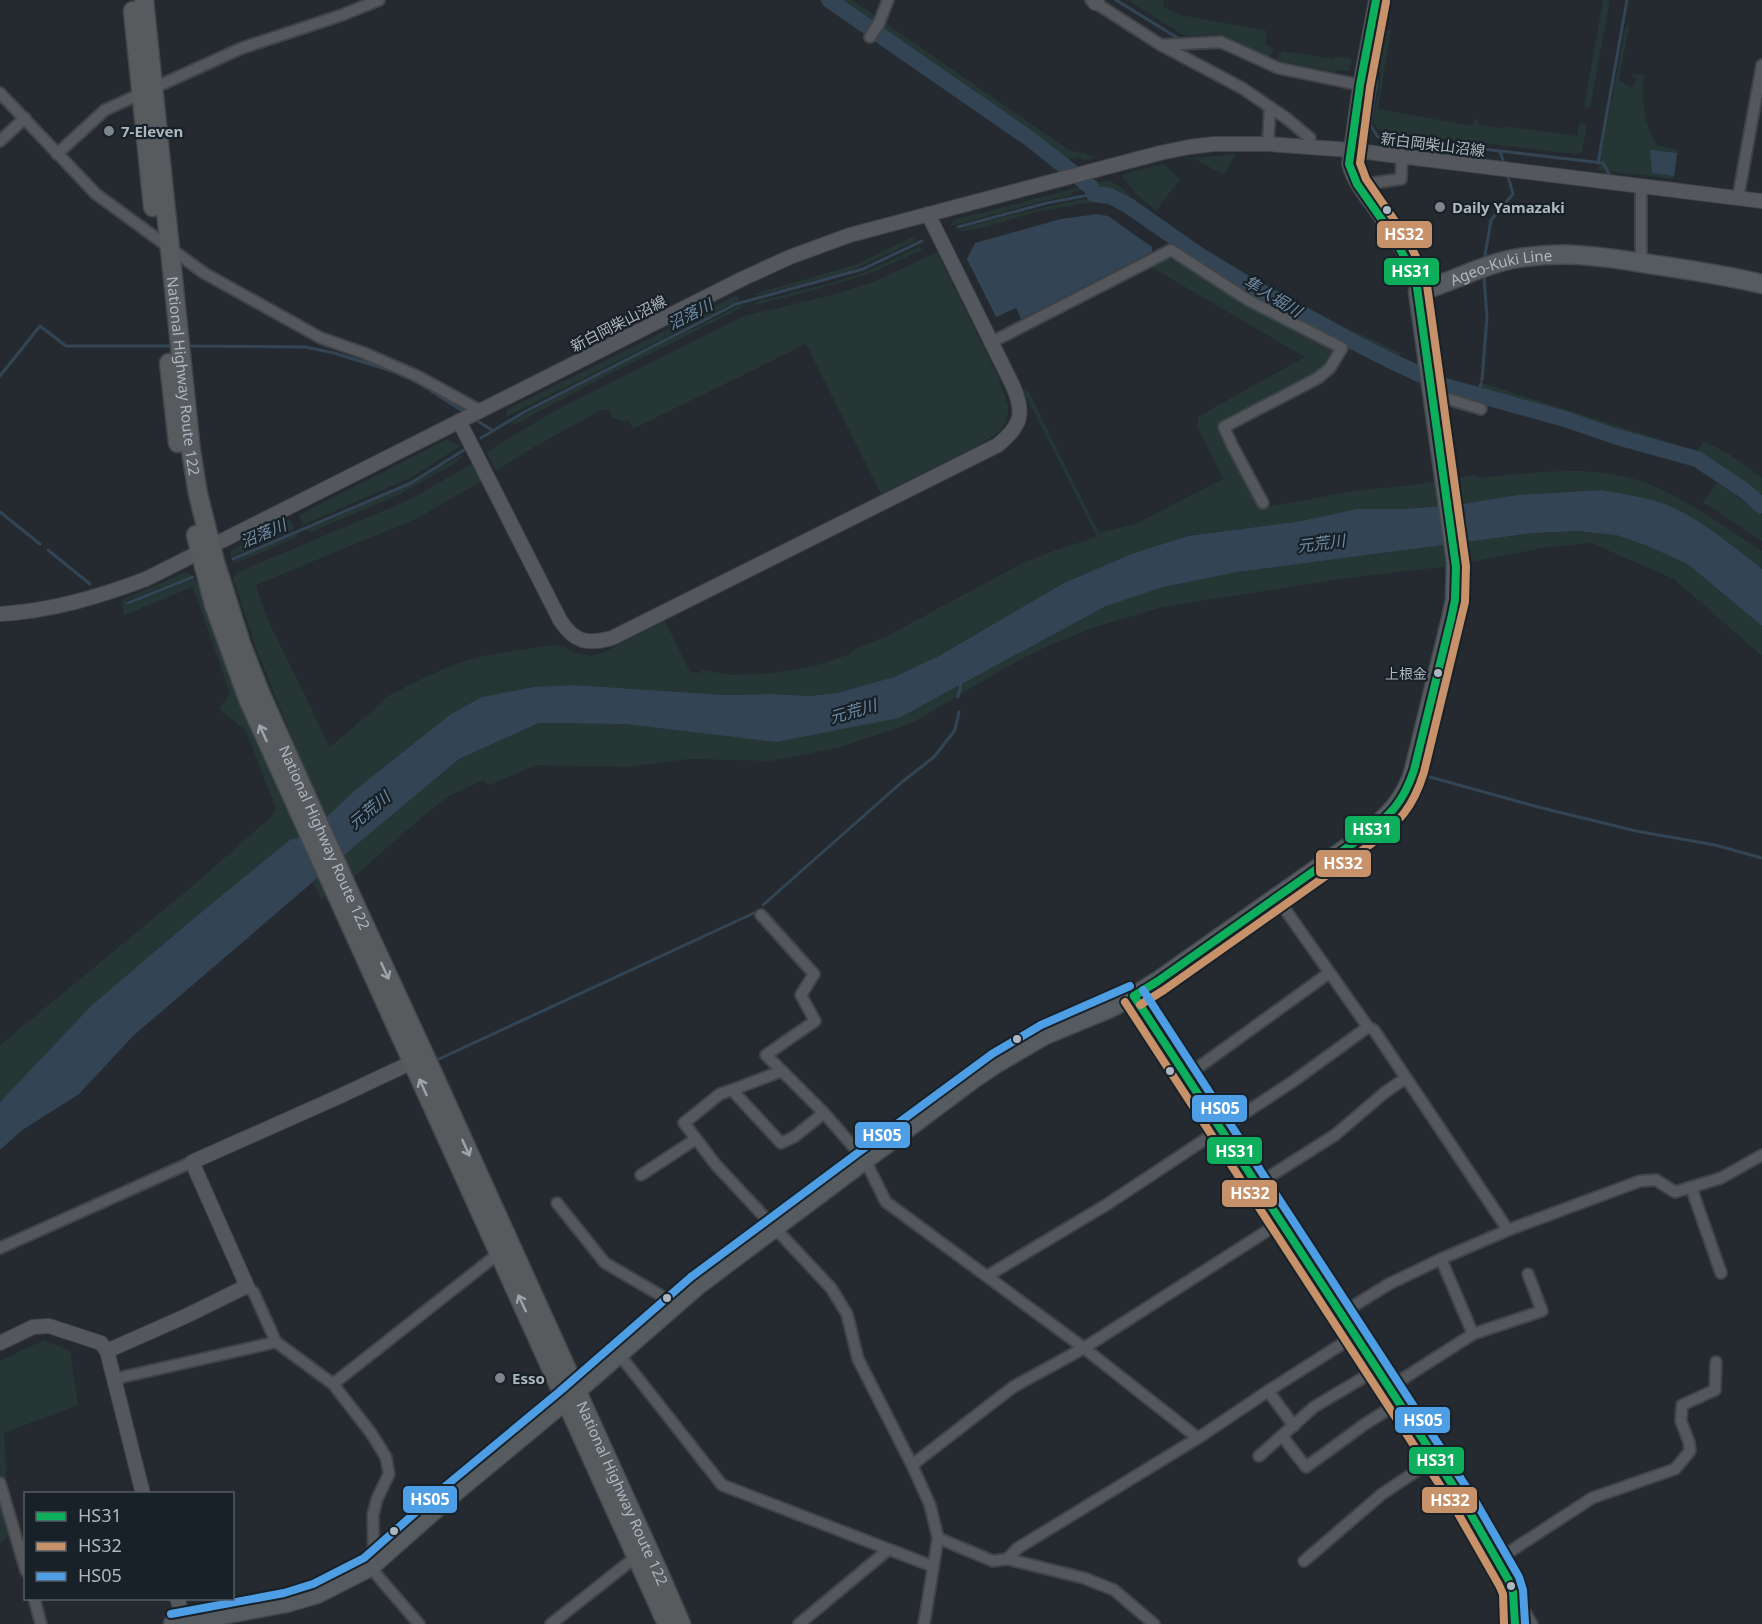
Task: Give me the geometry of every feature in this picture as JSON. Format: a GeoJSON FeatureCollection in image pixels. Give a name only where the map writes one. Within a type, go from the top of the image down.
{"type":"FeatureCollection","features":[{"type":"Feature","properties":{"kind":"highway","name":"National Highway Route 122"},"geometry":{"type":"LineString","coordinates":[[132,0],[147,91],[163,244],[174,412],[187,496],[205,549],[214,605],[248,699],[301,801],[571,1396],[681,1624]]}},
{"type":"Feature","properties":{"kind":"highway","name":"National Highway Route 122"},"geometry":{"type":"LineString","coordinates":[[144,0],[147,91]]}},
{"type":"Feature","properties":{"kind":"highway","name":"National Highway Route 122"},"geometry":{"type":"LineString","coordinates":[[571,1396],[667,1624]]}},
{"type":"Feature","properties":{"kind":"main road","name":"Ageo-Kuki Line"},"geometry":{"type":"LineString","coordinates":[[1418,292],[1511,260],[1538,255],[1577,254],[1730,276],[1762,284]]}},
{"type":"Feature","properties":{"kind":"main road"},"geometry":{"type":"LineString","coordinates":[[181,1623],[286,1603],[317,1594],[372,1566],[449,1497],[571,1396],[698,1285],[865,1160],[997,1063],[1045,1035],[1134,996],[1381,822],[1401,801],[1417,761],[1455,600],[1456,562],[1418,292]]}},
{"type":"Feature","properties":{"kind":"street"},"geometry":{"type":"LineString","coordinates":[[57,154],[105,110],[242,48],[342,15],[378,0]]}},
{"type":"Feature","properties":{"kind":"street"},"geometry":{"type":"LineString","coordinates":[[870,37],[879,23],[888,0]]}},
{"type":"Feature","properties":{"kind":"street"},"geometry":{"type":"LineString","coordinates":[[1376,0],[1360,85],[1350,150],[1350,169],[1412,270],[1418,292]]}},
{"type":"Feature","properties":{"kind":"street"},"geometry":{"type":"LineString","coordinates":[[1094,1],[1161,45],[1242,88],[1310,138]]}},
{"type":"Feature","properties":{"kind":"street"},"geometry":{"type":"LineString","coordinates":[[1161,45],[1221,42],[1278,68],[1360,85]]}},
{"type":"Feature","properties":{"kind":"street"},"geometry":{"type":"LineString","coordinates":[[1738,198],[1762,65]]}},
{"type":"Feature","properties":{"kind":"street"},"geometry":{"type":"LineString","coordinates":[[0,93],[96,194],[204,273],[321,338],[364,353],[417,376],[479,410]]}},
{"type":"Feature","properties":{"kind":"street"},"geometry":{"type":"LineString","coordinates":[[1268,144],[1270,107]]}},
{"type":"Feature","properties":{"kind":"street"},"geometry":{"type":"LineString","coordinates":[[0,141],[25,118]]}},
{"type":"Feature","properties":{"kind":"street","name":"新白岡柴山沼線"},"geometry":{"type":"LineString","coordinates":[[0,614],[59,606],[106,594],[146,579],[479,410],[790,257],[850,235],[1189,147],[1239,143],[1350,150],[1762,201]]}},
{"type":"Feature","properties":{"kind":"street"},"geometry":{"type":"LineString","coordinates":[[1358,185],[1401,179],[1402,157]]}},
{"type":"Feature","properties":{"kind":"street"},"geometry":{"type":"LineString","coordinates":[[1641,186],[1641,263]]}},
{"type":"Feature","properties":{"kind":"street"},"geometry":{"type":"LineString","coordinates":[[459,421],[567,631],[579,640],[589,642],[600,642],[612,638],[998,445],[1017,426],[1021,413],[1020,403],[927,214]]}},
{"type":"Feature","properties":{"kind":"street"},"geometry":{"type":"LineString","coordinates":[[990,343],[1171,250],[1248,300],[1342,348],[1330,368],[1318,378],[1224,428],[1263,503]]}},
{"type":"Feature","properties":{"kind":"street"},"geometry":{"type":"LineString","coordinates":[[1433,394],[1481,409]]}},
{"type":"Feature","properties":{"kind":"street"},"geometry":{"type":"LineString","coordinates":[[1276,898],[1368,1027],[1374,1030],[1508,1230]]}},
{"type":"Feature","properties":{"kind":"street"},"geometry":{"type":"LineString","coordinates":[[761,915],[814,974],[801,994],[815,1021],[766,1055],[824,1113],[865,1160],[886,1202],[1084,1348],[1198,1438]]}},
{"type":"Feature","properties":{"kind":"street"},"geometry":{"type":"LineString","coordinates":[[1185,1077],[1329,973]]}},
{"type":"Feature","properties":{"kind":"street"},"geometry":{"type":"LineString","coordinates":[[1134,996],[1436,1458],[1532,1624]]}},
{"type":"Feature","properties":{"kind":"street"},"geometry":{"type":"LineString","coordinates":[[987,1276],[1106,1205],[1295,1080],[1368,1027]]}},
{"type":"Feature","properties":{"kind":"street"},"geometry":{"type":"LineString","coordinates":[[0,1248],[418,1059]]}},
{"type":"Feature","properties":{"kind":"street"},"geometry":{"type":"LineString","coordinates":[[782,1071],[720,1094],[684,1123],[716,1165],[831,1288],[847,1314],[858,1359],[930,1504],[938,1538],[924,1624]]}},
{"type":"Feature","properties":{"kind":"street"},"geometry":{"type":"LineString","coordinates":[[1256,1185],[1335,1135],[1384,1093],[1406,1078]]}},
{"type":"Feature","properties":{"kind":"street"},"geometry":{"type":"LineString","coordinates":[[732,1090],[781,1143],[794,1137],[824,1113]]}},
{"type":"Feature","properties":{"kind":"street"},"geometry":{"type":"LineString","coordinates":[[641,1175],[696,1139]]}},
{"type":"Feature","properties":{"kind":"street"},"geometry":{"type":"LineString","coordinates":[[1342,1313],[1389,1284],[1508,1230],[1640,1181],[1656,1180],[1675,1192],[1721,1178],[1762,1155]]}},
{"type":"Feature","properties":{"kind":"street"},"geometry":{"type":"LineString","coordinates":[[192,1162],[247,1286],[254,1293],[276,1342],[333,1384],[371,1433],[386,1457],[389,1474],[377,1499],[373,1515],[372,1566],[419,1624]]}},
{"type":"Feature","properties":{"kind":"street"},"geometry":{"type":"LineString","coordinates":[[1691,1187],[1721,1273]]}},
{"type":"Feature","properties":{"kind":"street"},"geometry":{"type":"LineString","coordinates":[[557,1203],[604,1263],[660,1295],[670,1310]]}},
{"type":"Feature","properties":{"kind":"street"},"geometry":{"type":"LineString","coordinates":[[912,1465],[1013,1387],[1084,1348],[1281,1222]]}},
{"type":"Feature","properties":{"kind":"street"},"geometry":{"type":"LineString","coordinates":[[333,1384],[504,1248]]}},
{"type":"Feature","properties":{"kind":"street"},"geometry":{"type":"LineString","coordinates":[[1441,1259],[1473,1334]]}},
{"type":"Feature","properties":{"kind":"street"},"geometry":{"type":"LineString","coordinates":[[1390,1387],[1473,1334],[1542,1311],[1528,1274]]}},
{"type":"Feature","properties":{"kind":"street"},"geometry":{"type":"LineString","coordinates":[[107,1351],[247,1286]]}},
{"type":"Feature","properties":{"kind":"street"},"geometry":{"type":"LineString","coordinates":[[0,1343],[33,1327],[49,1326],[101,1343],[107,1351],[142,1492]]}},
{"type":"Feature","properties":{"kind":"street"},"geometry":{"type":"LineString","coordinates":[[1007,1558],[1018,1548],[1198,1438],[1356,1335]]}},
{"type":"Feature","properties":{"kind":"street"},"geometry":{"type":"LineString","coordinates":[[114,1379],[276,1342]]}},
{"type":"Feature","properties":{"kind":"street"},"geometry":{"type":"LineString","coordinates":[[620,1354],[722,1485],[932,1566]]}},
{"type":"Feature","properties":{"kind":"street"},"geometry":{"type":"LineString","coordinates":[[1497,1560],[1592,1498],[1675,1469],[1690,1451],[1681,1421],[1682,1404],[1715,1390],[1716,1362]]}},
{"type":"Feature","properties":{"kind":"street"},"geometry":{"type":"LineString","coordinates":[[1259,1456],[1314,1407],[1378,1368]]}},
{"type":"Feature","properties":{"kind":"street"},"geometry":{"type":"LineString","coordinates":[[1268,1391],[1294,1426]]}},
{"type":"Feature","properties":{"kind":"street"},"geometry":{"type":"LineString","coordinates":[[1282,1436],[1306,1467],[1365,1424],[1400,1402]]}},
{"type":"Feature","properties":{"kind":"street"},"geometry":{"type":"LineString","coordinates":[[1304,1561],[1382,1494],[1436,1458]]}},
{"type":"Feature","properties":{"kind":"street"},"geometry":{"type":"LineString","coordinates":[[0,1483],[24,1563]]}},
{"type":"Feature","properties":{"kind":"street"},"geometry":{"type":"LineString","coordinates":[[938,1538],[993,1561],[1007,1558],[1084,1578],[1114,1590],[1154,1624]]}},
{"type":"Feature","properties":{"kind":"street"},"geometry":{"type":"LineString","coordinates":[[799,1624],[888,1550]]}},
{"type":"Feature","properties":{"kind":"street"},"geometry":{"type":"LineString","coordinates":[[551,1624],[637,1556]]}},
{"type":"Feature","properties":{"kind":"street"},"geometry":{"type":"LineString","coordinates":[[1513,1592],[1515,1624]]}},
{"type":"Feature","properties":{"kind":"street"},"geometry":{"type":"LineString","coordinates":[[34,1600],[41,1624]]}},
{"type":"Feature","properties":{"kind":"street"},"geometry":{"type":"LineString","coordinates":[[177,1600],[181,1623]]}},
{"type":"Feature","properties":{"kind":"shaded area"},"geometry":{"type":"Polygon","coordinates":[[[834,0],[852,0],[879,19],[872,26],[834,0]]]}},
{"type":"Feature","properties":{"kind":"shaded area"},"geometry":{"type":"Polygon","coordinates":[[[1127,0],[1164,0],[1163,7],[1181,15],[1267,31],[1265,43],[1274,49],[1269,57],[1221,34],[1185,36],[1127,0]]]}},
{"type":"Feature","properties":{"kind":"shaded area"},"geometry":{"type":"Polygon","coordinates":[[[1603,0],[1610,0],[1590,108],[1584,107],[1603,0]]]}},
{"type":"Feature","properties":{"kind":"shaded area"},"geometry":{"type":"Polygon","coordinates":[[[885,23],[1069,150],[1095,158],[1085,161],[1081,157],[1065,161],[880,32],[885,23]]]}},
{"type":"Feature","properties":{"kind":"shaded area"},"geometry":{"type":"Polygon","coordinates":[[[1626,25],[1629,26],[1619,80],[1632,88],[1637,80],[1632,74],[1644,75],[1644,112],[1652,137],[1657,145],[1678,150],[1674,179],[1598,170],[1626,25]]]}},
{"type":"Feature","properties":{"kind":"shaded area"},"geometry":{"type":"Polygon","coordinates":[[[1384,30],[1391,31],[1378,109],[1473,126],[1474,119],[1478,120],[1477,124],[1505,129],[1505,126],[1577,136],[1579,123],[1587,124],[1582,152],[1576,154],[1380,131],[1373,122],[1381,73],[1377,71],[1384,30]]]}},
{"type":"Feature","properties":{"kind":"shaded area"},"geometry":{"type":"Polygon","coordinates":[[[877,36],[1018,133],[1058,168],[1052,169],[1035,148],[875,39],[877,36]]]}},
{"type":"Feature","properties":{"kind":"shaded area"},"geometry":{"type":"Polygon","coordinates":[[[1282,51],[1334,59],[1335,56],[1352,59],[1349,71],[1337,70],[1336,73],[1277,60],[1282,51]]]}},
{"type":"Feature","properties":{"kind":"shaded area"},"geometry":{"type":"Polygon","coordinates":[[[1236,154],[1224,175],[1193,158],[1236,154]]]}},
{"type":"Feature","properties":{"kind":"shaded area"},"geometry":{"type":"Polygon","coordinates":[[[1163,164],[1180,179],[1156,211],[1134,192],[1121,175],[1163,164]]]}},
{"type":"Feature","properties":{"kind":"shaded area"},"geometry":{"type":"Polygon","coordinates":[[[1109,180],[1191,240],[1248,275],[1341,325],[1401,353],[1399,357],[1256,286],[1202,252],[1132,202],[1110,192],[1098,192],[1093,184],[1109,180]]]}},
{"type":"Feature","properties":{"kind":"shaded area"},"geometry":{"type":"Polygon","coordinates":[[[1084,186],[1087,190],[1072,192],[1072,195],[951,226],[953,220],[1084,186]]]}},
{"type":"Feature","properties":{"kind":"shaded area"},"geometry":{"type":"Polygon","coordinates":[[[1101,196],[1111,198],[1153,224],[1232,279],[1395,364],[1394,369],[1253,296],[1183,252],[1112,203],[1087,203],[1036,213],[980,228],[955,231],[1027,211],[1101,196]]]}},
{"type":"Feature","properties":{"kind":"shaded area"},"geometry":{"type":"Polygon","coordinates":[[[915,236],[917,240],[850,271],[755,296],[754,294],[855,265],[915,236]]]}},
{"type":"Feature","properties":{"kind":"shaded area"},"geometry":{"type":"Polygon","coordinates":[[[920,246],[922,250],[868,274],[756,305],[755,302],[866,272],[920,246]]]}},
{"type":"Feature","properties":{"kind":"shaded area"},"geometry":{"type":"Polygon","coordinates":[[[937,252],[998,377],[1008,405],[1008,414],[1000,431],[977,446],[881,494],[806,344],[633,429],[628,419],[624,421],[610,417],[612,416],[609,409],[604,411],[603,409],[496,471],[487,453],[564,406],[744,316],[831,295],[873,282],[937,252]]]}},
{"type":"Feature","properties":{"kind":"shaded area"},"geometry":{"type":"Polygon","coordinates":[[[1169,258],[1333,348],[1336,353],[1317,373],[1220,426],[1260,508],[1354,491],[1476,475],[1477,478],[1558,471],[1606,473],[1652,485],[1693,507],[1762,551],[1762,569],[1722,538],[1601,490],[1517,495],[1456,505],[1405,509],[1356,509],[1302,521],[1188,536],[1134,553],[1064,583],[939,656],[894,677],[837,693],[809,696],[725,695],[573,685],[533,687],[482,697],[451,714],[354,791],[329,815],[296,839],[291,840],[187,924],[92,1005],[0,1102],[0,1045],[189,889],[273,815],[276,809],[246,731],[219,709],[230,693],[193,587],[124,615],[122,600],[186,572],[192,575],[127,600],[128,605],[194,579],[197,581],[231,682],[280,796],[291,816],[313,791],[257,651],[233,578],[238,572],[411,499],[473,463],[481,481],[418,518],[256,585],[266,616],[330,747],[384,701],[384,698],[456,664],[492,654],[554,645],[564,646],[573,652],[591,656],[604,652],[665,621],[690,672],[699,673],[703,670],[731,675],[758,674],[818,665],[850,654],[854,649],[887,636],[1021,564],[1097,537],[1023,390],[1027,388],[1099,533],[1135,524],[1223,479],[1197,426],[1199,416],[1305,357],[1151,267],[1169,258]]]}},
{"type":"Feature","properties":{"kind":"shaded area"},"geometry":{"type":"Polygon","coordinates":[[[737,295],[740,300],[506,417],[507,409],[737,295]]]}},
{"type":"Feature","properties":{"kind":"shaded area"},"geometry":{"type":"Polygon","coordinates":[[[743,304],[745,306],[605,376],[516,424],[509,423],[603,372],[743,304]]]}},
{"type":"Feature","properties":{"kind":"shaded area"},"geometry":{"type":"Polygon","coordinates":[[[1482,383],[1696,451],[1704,441],[1729,454],[1762,478],[1762,500],[1747,485],[1726,470],[1695,454],[1607,429],[1484,389],[1481,387],[1482,383]]]}},
{"type":"Feature","properties":{"kind":"shaded area"},"geometry":{"type":"Polygon","coordinates":[[[447,439],[461,446],[410,478],[303,525],[299,515],[447,439]]]}},
{"type":"Feature","properties":{"kind":"shaded area"},"geometry":{"type":"Polygon","coordinates":[[[465,453],[458,461],[401,494],[311,532],[306,530],[412,484],[465,453]]]}},
{"type":"Feature","properties":{"kind":"shaded area"},"geometry":{"type":"Polygon","coordinates":[[[1718,482],[1762,515],[1762,541],[1703,502],[1718,482]]]}},
{"type":"Feature","properties":{"kind":"shaded area"},"geometry":{"type":"Polygon","coordinates":[[[290,519],[294,529],[231,557],[231,550],[290,519]]]}},
{"type":"Feature","properties":{"kind":"shaded area"},"geometry":{"type":"Polygon","coordinates":[[[1577,531],[1616,535],[1648,546],[1689,565],[1762,626],[1762,656],[1674,579],[1591,543],[1548,547],[1451,566],[1346,578],[1163,607],[1092,628],[1021,659],[910,724],[840,747],[771,761],[689,759],[626,767],[536,765],[490,785],[483,780],[447,797],[354,877],[321,899],[313,883],[459,759],[539,723],[626,724],[899,718],[1106,606],[1163,586],[1237,572],[1533,533],[1577,531]]]}},
{"type":"Feature","properties":{"kind":"shaded area"},"geometry":{"type":"Polygon","coordinates":[[[296,534],[298,537],[234,564],[233,562],[245,555],[296,534]]]}},
{"type":"Feature","properties":{"kind":"shaded area"},"geometry":{"type":"Polygon","coordinates":[[[44,1340],[70,1351],[78,1405],[4,1433],[7,1537],[0,1545],[0,1361],[44,1340]]]}},
{"type":"Feature","properties":{"kind":"water"},"geometry":{"type":"Polygon","coordinates":[[[1650,150],[1677,153],[1674,176],[1652,173],[1650,150]]]}},
{"type":"Feature","properties":{"kind":"water"},"geometry":{"type":"Polygon","coordinates":[[[1097,214],[1108,216],[1152,247],[1152,252],[1021,319],[1016,308],[996,317],[967,259],[975,243],[1061,219],[1097,214]]]}},
{"type":"Feature","properties":{"kind":"water","name":"元荒川"},"geometry":{"type":"Polygon","coordinates":[[[1601,490],[1651,500],[1678,510],[1711,530],[1762,569],[1762,626],[1689,565],[1648,546],[1616,535],[1577,531],[1533,533],[1237,572],[1163,587],[1106,606],[899,718],[776,742],[626,724],[539,723],[459,759],[133,1036],[79,1094],[21,1131],[0,1150],[0,1102],[92,1005],[291,839],[296,839],[329,815],[354,791],[451,714],[482,697],[533,687],[573,685],[725,695],[809,696],[837,693],[894,677],[939,656],[1064,583],[1134,553],[1188,536],[1302,521],[1356,509],[1405,509],[1456,505],[1517,495],[1601,490]]]}},
{"type":"Feature","properties":{"kind":"waterway","name":"隼人堀川"},"geometry":{"type":"LineString","coordinates":[[829,0],[1030,139],[1091,187],[1094,194],[1110,196],[1129,206],[1202,257],[1346,338],[1445,386],[1697,459],[1745,491],[1762,506]]}},
{"type":"Feature","properties":{"kind":"waterway"},"geometry":{"type":"LineString","coordinates":[[1116,0],[1181,40]]}},
{"type":"Feature","properties":{"kind":"waterway"},"geometry":{"type":"LineString","coordinates":[[1598,163],[1627,0]]}},
{"type":"Feature","properties":{"kind":"waterway"},"geometry":{"type":"LineString","coordinates":[[1340,76],[1357,78]]}},
{"type":"Feature","properties":{"kind":"waterway"},"geometry":{"type":"LineString","coordinates":[[1366,80],[1377,81],[1370,125],[1378,137],[1603,163],[1611,177]]}},
{"type":"Feature","properties":{"kind":"waterway"},"geometry":{"type":"LineString","coordinates":[[1500,151],[1504,164]]}},
{"type":"Feature","properties":{"kind":"waterway"},"geometry":{"type":"LineString","coordinates":[[1484,261],[1491,220],[1513,194],[1507,173]]}},
{"type":"Feature","properties":{"kind":"waterway","name":"沼落川"},"geometry":{"type":"LineString","coordinates":[[958,227],[1047,203],[1094,194]]}},
{"type":"Feature","properties":{"kind":"waterway","name":"沼落川"},"geometry":{"type":"LineString","coordinates":[[481,438],[526,411],[736,304],[863,269],[922,241]]}},
{"type":"Feature","properties":{"kind":"waterway"},"geometry":{"type":"LineString","coordinates":[[1482,380],[1487,317],[1484,277]]}},
{"type":"Feature","properties":{"kind":"waterway"},"geometry":{"type":"LineString","coordinates":[[0,376],[40,326],[66,346],[175,346]]}},
{"type":"Feature","properties":{"kind":"waterway"},"geometry":{"type":"LineString","coordinates":[[187,346],[305,347],[334,353],[398,373],[466,413]]}},
{"type":"Feature","properties":{"kind":"waterway"},"geometry":{"type":"LineString","coordinates":[[1478,395],[1481,383]]}},
{"type":"Feature","properties":{"kind":"waterway"},"geometry":{"type":"LineString","coordinates":[[474,419],[492,430]]}},
{"type":"Feature","properties":{"kind":"waterway","name":"沼落川"},"geometry":{"type":"LineString","coordinates":[[233,559],[411,483],[464,450]]}},
{"type":"Feature","properties":{"kind":"waterway","name":"沼落川"},"geometry":{"type":"LineString","coordinates":[[0,512],[40,544]]}},
{"type":"Feature","properties":{"kind":"waterway","name":"沼落川"},"geometry":{"type":"LineString","coordinates":[[48,550],[90,584]]}},
{"type":"Feature","properties":{"kind":"waterway","name":"沼落川"},"geometry":{"type":"LineString","coordinates":[[128,603],[193,577]]}},
{"type":"Feature","properties":{"kind":"waterway"},"geometry":{"type":"LineString","coordinates":[[958,697],[961,684]]}},
{"type":"Feature","properties":{"kind":"waterway"},"geometry":{"type":"LineString","coordinates":[[763,905],[902,782],[934,757],[955,730],[959,712]]}},
{"type":"Feature","properties":{"kind":"waterway"},"geometry":{"type":"LineString","coordinates":[[1419,774],[1538,807],[1636,831],[1715,845],[1762,858]]}},
{"type":"Feature","properties":{"kind":"waterway"},"geometry":{"type":"LineString","coordinates":[[439,1059],[754,913]]}},
{"type":"Feature","properties":{"kind":"transit line","name":"HS31"},"geometry":{"type":"LineString","coordinates":[[1134,996],[1365,835],[1382,821],[1401,800],[1414,770],[1451,619],[1455,600],[1456,567],[1416,280],[1394,237],[1357,184],[1349,164],[1360,85],[1376,0]]}},
{"type":"Feature","properties":{"kind":"transit line","name":"HS32"},"geometry":{"type":"LineString","coordinates":[[1140,1005],[1381,836],[1398,821],[1410,805],[1424,772],[1465,602],[1466,566],[1426,278],[1408,240],[1366,179],[1360,163],[1370,87],[1386,2]]}},
{"type":"Feature","properties":{"kind":"transit line","name":"HS05"},"geometry":{"type":"LineString","coordinates":[[171,1614],[284,1593],[313,1584],[364,1558],[691,1277],[992,1054],[1041,1025],[1130,986]]}},
{"type":"Feature","properties":{"kind":"transit line","name":"HS05"},"geometry":{"type":"LineString","coordinates":[[1143,990],[1474,1499],[1519,1577],[1523,1590],[1525,1623]]}},
{"type":"Feature","properties":{"kind":"transit line","name":"HS31"},"geometry":{"type":"LineString","coordinates":[[1134,996],[1465,1504],[1509,1581],[1513,1592],[1515,1624]]}},
{"type":"Feature","properties":{"kind":"transit line","name":"HS32"},"geometry":{"type":"LineString","coordinates":[[1125,1002],[1456,1510],[1503,1594],[1504,1624]]}},
{"type":"Feature","properties":{"kind":"place","name":"7-Eleven"},"geometry":{"type":"Point","coordinates":[109,131]}},
{"type":"Feature","properties":{"kind":"place","name":"Daily Yamazaki"},"geometry":{"type":"Point","coordinates":[1440,207]}},
{"type":"Feature","properties":{"kind":"place","name":"上根金"},"geometry":{"type":"Point","coordinates":[1438,673]}},
{"type":"Feature","properties":{"kind":"place","name":"Esso"},"geometry":{"type":"Point","coordinates":[500,1378]}}]}
